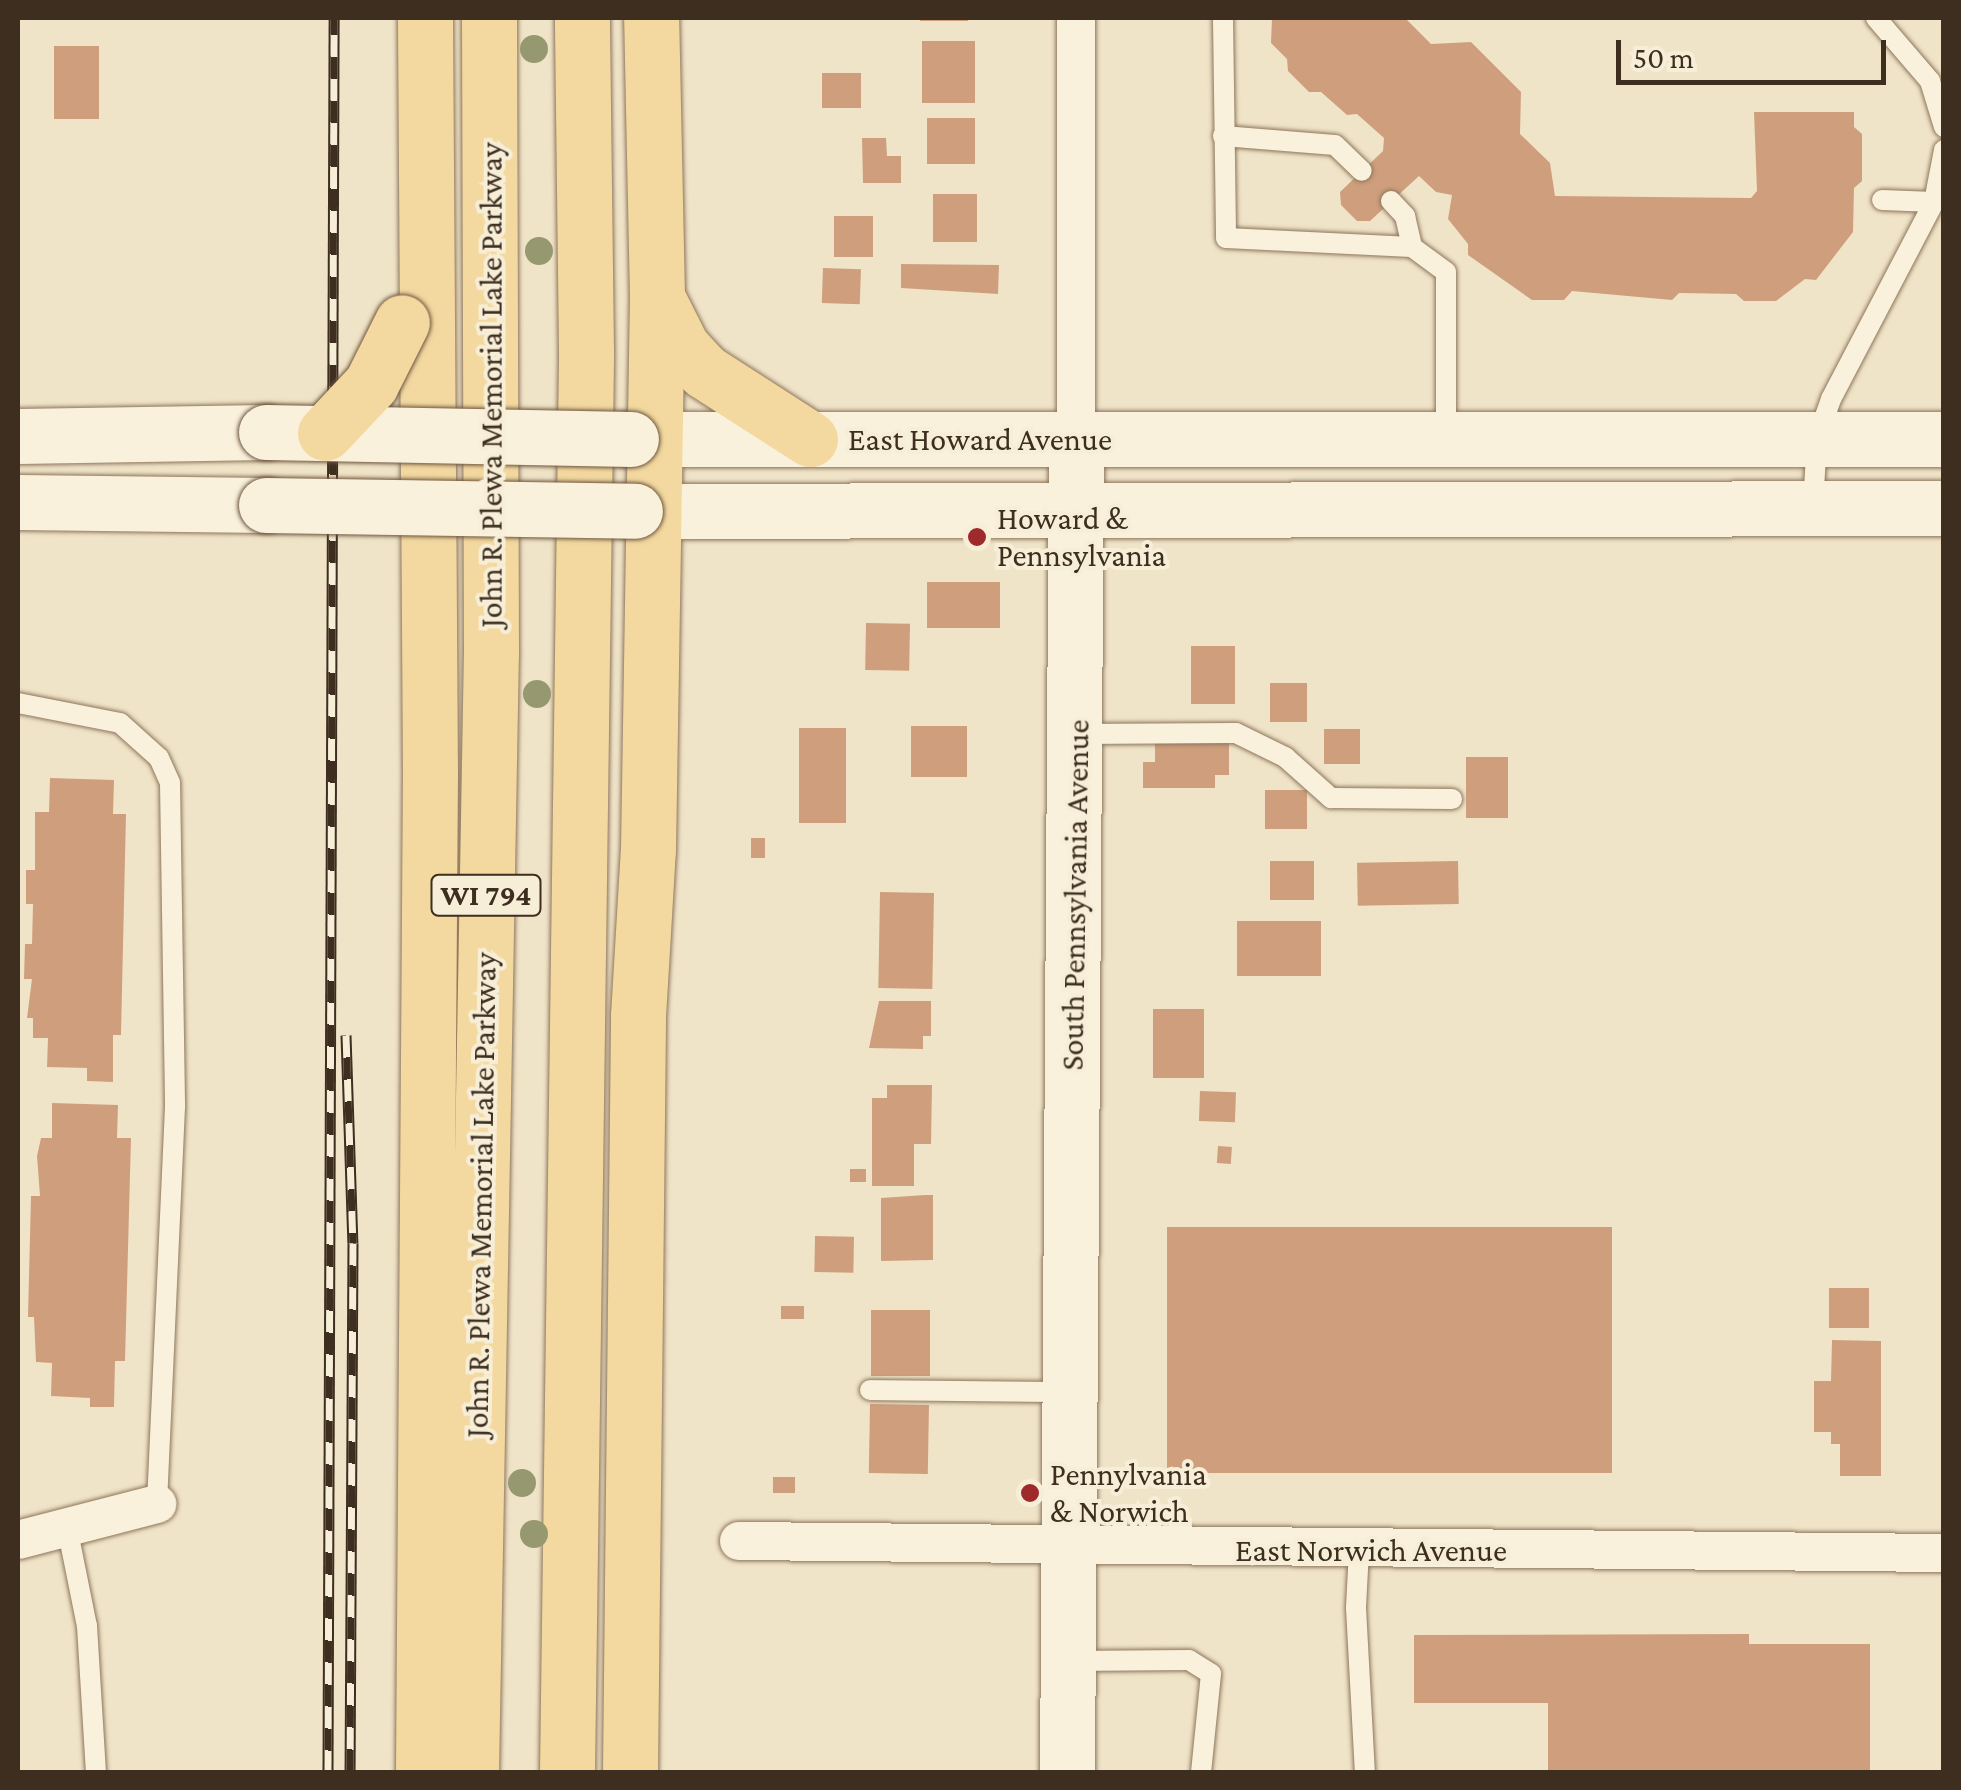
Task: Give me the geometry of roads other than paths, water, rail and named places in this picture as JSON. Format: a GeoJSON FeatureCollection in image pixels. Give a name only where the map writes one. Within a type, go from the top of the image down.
{"type":"FeatureCollection","features":[{"type":"Feature","properties":{"kind":"main road"},"geometry":{"type":"LineString","coordinates":[[422,1772],[428,600],[426,435],[417,307],[425,18]]}},
{"type":"Feature","properties":{"kind":"main road","name":"John R. Plewa Memorial Lake Parkway"},"geometry":{"type":"LineString","coordinates":[[470,1772],[490,653],[489,18]]}},
{"type":"Feature","properties":{"kind":"main road","name":"WI 794"},"geometry":{"type":"LineString","coordinates":[[568,1772],[586,352],[582,18]]}},
{"type":"Feature","properties":{"kind":"main road"},"geometry":{"type":"LineString","coordinates":[[630,1772],[643,438],[657,297],[651,18]]}},
{"type":"Feature","properties":{"kind":"main road"},"geometry":{"type":"LineString","coordinates":[[657,297],[682,347],[704,370],[810,439]]}},
{"type":"Feature","properties":{"kind":"main road"},"geometry":{"type":"LineString","coordinates":[[325,433],[371,384],[417,307]]}},
{"type":"Feature","properties":{"kind":"main road","name":"East Howard Avenue"},"geometry":{"type":"LineString","coordinates":[[18,436],[266,432],[810,439],[1944,438]]}},
{"type":"Feature","properties":{"kind":"main road","name":"South Pennsylvania Avenue"},"geometry":{"type":"LineString","coordinates":[[1068,1772],[1076,438]]}},
{"type":"Feature","properties":{"kind":"main road"},"geometry":{"type":"LineString","coordinates":[[18,502],[644,512],[1944,508]]}},
{"type":"Feature","properties":{"kind":"street","name":"South Pennsylvania Avenue"},"geometry":{"type":"LineString","coordinates":[[1076,18],[1076,438]]}},
{"type":"Feature","properties":{"kind":"street"},"geometry":{"type":"LineString","coordinates":[[18,1540],[157,1504]]}},
{"type":"Feature","properties":{"kind":"street","name":"East Norwich Avenue"},"geometry":{"type":"LineString","coordinates":[[740,1541],[1068,1548],[1944,1553]]}},
{"type":"Feature","properties":{"kind":"lane"},"geometry":{"type":"LineString","coordinates":[[1222,18],[1226,238],[1412,246],[1446,272],[1446,438]]}},
{"type":"Feature","properties":{"kind":"lane"},"geometry":{"type":"LineString","coordinates":[[1876,18],[1930,81],[1944,127]]}},
{"type":"Feature","properties":{"kind":"lane"},"geometry":{"type":"LineString","coordinates":[[1222,136],[1335,145],[1362,171]]}},
{"type":"Feature","properties":{"kind":"lane"},"geometry":{"type":"LineString","coordinates":[[1813,508],[1817,438],[1861,338],[1934,202],[1944,150]]}},
{"type":"Feature","properties":{"kind":"lane"},"geometry":{"type":"LineString","coordinates":[[1882,200],[1934,202]]}},
{"type":"Feature","properties":{"kind":"lane"},"geometry":{"type":"LineString","coordinates":[[1391,202],[1405,216],[1412,246]]}},
{"type":"Feature","properties":{"kind":"lane"},"geometry":{"type":"LineString","coordinates":[[18,703],[120,723],[159,758],[170,783],[175,1107],[157,1504]]}},
{"type":"Feature","properties":{"kind":"lane"},"geometry":{"type":"LineString","coordinates":[[1077,734],[1236,733],[1285,757],[1331,798],[1452,798]]}},
{"type":"Feature","properties":{"kind":"lane"},"geometry":{"type":"LineString","coordinates":[[870,1390],[1070,1392]]}},
{"type":"Feature","properties":{"kind":"lane"},"geometry":{"type":"LineString","coordinates":[[67,1527],[88,1626],[96,1772]]}},
{"type":"Feature","properties":{"kind":"lane"},"geometry":{"type":"LineString","coordinates":[[1359,1550],[1356,1608],[1365,1772]]}},
{"type":"Feature","properties":{"kind":"lane"},"geometry":{"type":"LineString","coordinates":[[1068,1660],[1190,1660],[1211,1674],[1201,1772]]}},
{"type":"Feature","properties":{"kind":"railway"},"geometry":{"type":"LineString","coordinates":[[328,1772],[334,18]]}},
{"type":"Feature","properties":{"kind":"railway"},"geometry":{"type":"LineString","coordinates":[[346,1035],[353,1243],[350,1772]]}},
{"type":"Feature","properties":{"kind":"place","name":"Howard & Pennsylvania"},"geometry":{"type":"Point","coordinates":[977,537]}},
{"type":"Feature","properties":{"kind":"place","name":"Pennylvania & Norwich"},"geometry":{"type":"Point","coordinates":[1030,1493]}}]}
